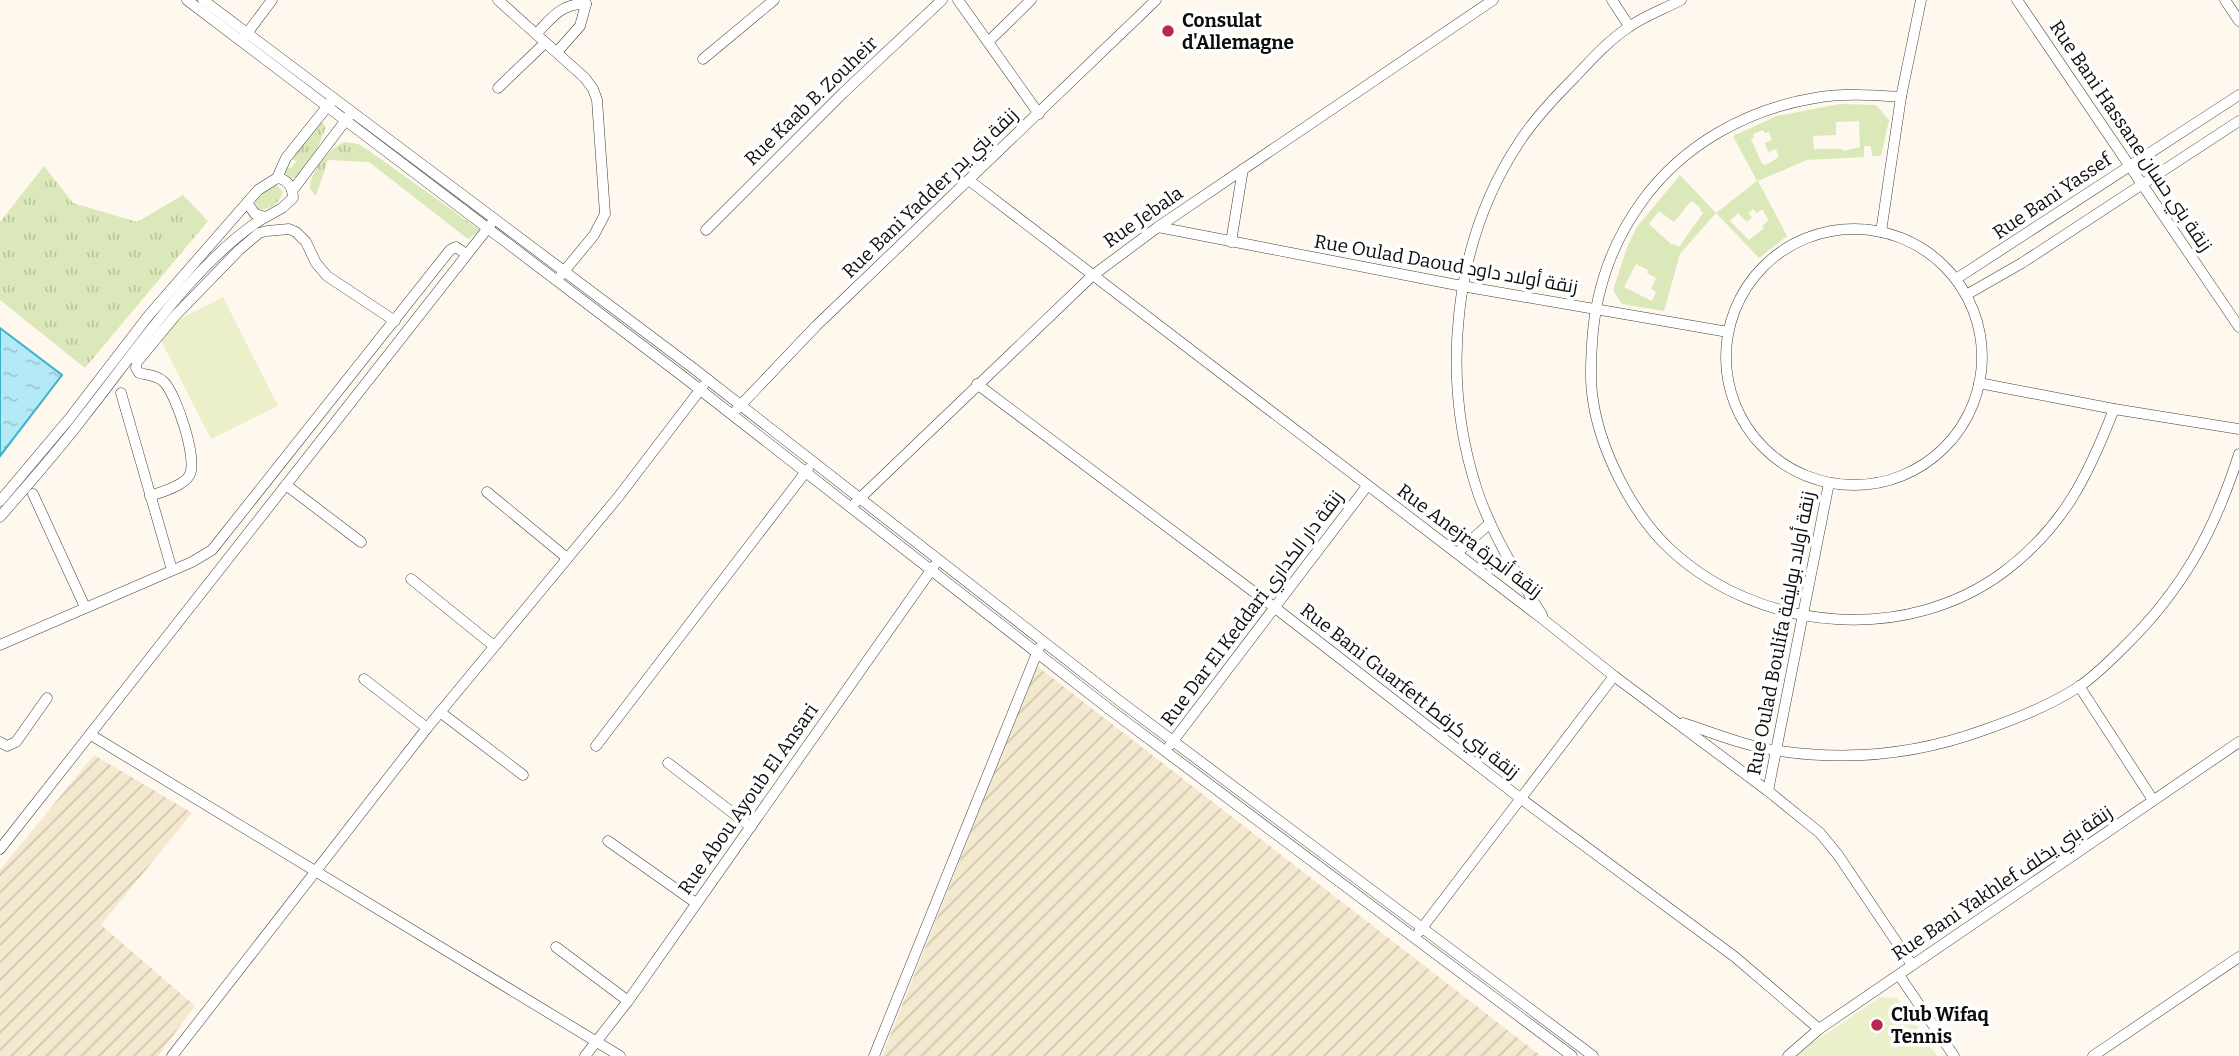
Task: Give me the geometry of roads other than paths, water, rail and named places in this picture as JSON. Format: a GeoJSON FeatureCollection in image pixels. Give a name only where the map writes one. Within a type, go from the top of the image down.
{"type":"FeatureCollection","features":[{"type":"Feature","properties":{"kind":"street"},"geometry":{"type":"LineString","coordinates":[[187,0],[245,37]]}},
{"type":"Feature","properties":{"kind":"street"},"geometry":{"type":"LineString","coordinates":[[203,0],[245,37],[490,224],[555,281],[701,390],[1036,653],[1572,1056]]}},
{"type":"Feature","properties":{"kind":"street"},"geometry":{"type":"LineString","coordinates":[[245,37],[272,0]]}},
{"type":"Feature","properties":{"kind":"street"},"geometry":{"type":"LineString","coordinates":[[498,0],[588,82],[597,97],[604,218],[555,281]]}},
{"type":"Feature","properties":{"kind":"street"},"geometry":{"type":"LineString","coordinates":[[703,59],[774,0]]}},
{"type":"Feature","properties":{"kind":"street","name":"Rue Kaab B. Zouheir"},"geometry":{"type":"LineString","coordinates":[[706,230],[834,102],[942,0]]}},
{"type":"Feature","properties":{"kind":"street"},"geometry":{"type":"LineString","coordinates":[[958,0],[1039,114]]}},
{"type":"Feature","properties":{"kind":"street"},"geometry":{"type":"LineString","coordinates":[[989,41],[1031,0]]}},
{"type":"Feature","properties":{"kind":"street","name":"Rue Bani Yadder زنقة بني يدر"},"geometry":{"type":"LineString","coordinates":[[732,414],[816,326],[1156,0]]}},
{"type":"Feature","properties":{"kind":"street"},"geometry":{"type":"LineString","coordinates":[[1470,0],[1477,11]]}},
{"type":"Feature","properties":{"kind":"street","name":"Rue Jebala"},"geometry":{"type":"LineString","coordinates":[[850,508],[1092,276],[1158,227],[1493,0]]}},
{"type":"Feature","properties":{"kind":"street"},"geometry":{"type":"LineString","coordinates":[[1612,0],[1629,26]]}},
{"type":"Feature","properties":{"kind":"street"},"geometry":{"type":"LineString","coordinates":[[1545,620],[1490,523],[1477,490],[1458,392],[1457,350],[1462,286],[1484,212],[1519,142],[1555,98],[1629,26],[1681,0]]}},
{"type":"Feature","properties":{"kind":"street"},"geometry":{"type":"LineString","coordinates":[[1881,232],[1901,97],[1921,0]]}},
{"type":"Feature","properties":{"kind":"street","name":"Rue Bani Hassane زنقة بني حسان"},"geometry":{"type":"LineString","coordinates":[[2017,0],[2239,327]]}},
{"type":"Feature","properties":{"kind":"street"},"geometry":{"type":"LineString","coordinates":[[2225,0],[2239,21]]}},
{"type":"Feature","properties":{"kind":"street"},"geometry":{"type":"LineString","coordinates":[[536,34],[561,9],[584,2],[580,26],[557,52]]}},
{"type":"Feature","properties":{"kind":"street"},"geometry":{"type":"LineString","coordinates":[[498,88],[545,43]]}},
{"type":"Feature","properties":{"kind":"street"},"geometry":{"type":"LineString","coordinates":[[1901,97],[1838,95],[1797,101],[1738,122],[1703,142],[1660,177],[1635,211],[1609,258],[1596,308],[1591,360],[1592,393],[1597,421],[1618,473],[1649,526],[1672,551],[1694,569],[1757,602],[1803,616],[1870,620],[1900,617],[1954,600],[1998,576],[2036,543],[2053,526],[2075,496],[2091,467],[2114,409]]}},
{"type":"Feature","properties":{"kind":"street","name":"Rue Bani Yassef"},"geometry":{"type":"LineString","coordinates":[[1955,279],[2239,95]]}},
{"type":"Feature","properties":{"kind":"street"},"geometry":{"type":"LineString","coordinates":[[0,501],[69,419],[149,315],[265,184],[276,178],[286,159],[330,102]]}},
{"type":"Feature","properties":{"kind":"street"},"geometry":{"type":"LineString","coordinates":[[292,191],[349,116]]}},
{"type":"Feature","properties":{"kind":"street","name":"Rue Bani Yassef"},"geometry":{"type":"LineString","coordinates":[[1966,295],[2022,263],[2239,121]]}},
{"type":"Feature","properties":{"kind":"street"},"geometry":{"type":"LineString","coordinates":[[1231,242],[1243,169]]}},
{"type":"Feature","properties":{"kind":"street"},"geometry":{"type":"LineString","coordinates":[[0,517],[85,417],[197,276],[225,247],[265,217],[286,206],[293,198],[287,182],[276,178]]}},
{"type":"Feature","properties":{"kind":"street","name":"Rue Anejra زنقة أنجرة"},"geometry":{"type":"LineString","coordinates":[[970,181],[1545,620],[1614,676],[1768,791],[1830,844],[1912,965]]}},
{"type":"Feature","properties":{"kind":"street"},"geometry":{"type":"LineString","coordinates":[[248,204],[255,214],[265,217]]}},
{"type":"Feature","properties":{"kind":"street"},"geometry":{"type":"LineString","coordinates":[[490,224],[563,272],[708,380],[1042,642],[1593,1056]]}},
{"type":"Feature","properties":{"kind":"street"},"geometry":{"type":"LineString","coordinates":[[0,849],[490,224]]}},
{"type":"Feature","properties":{"kind":"street","name":"Rue Oulad Daoud زنقة أولاد داود"},"geometry":{"type":"LineString","coordinates":[[1158,227],[1462,286],[1728,331]]}},
{"type":"Feature","properties":{"kind":"street"},"geometry":{"type":"LineString","coordinates":[[1852,229],[1881,232],[1923,249],[1955,279],[1974,312],[1982,365],[1972,407],[1960,429],[1944,448],[1924,464],[1903,475],[1879,483],[1854,485],[1829,483],[1801,474],[1776,460],[1755,440],[1739,416],[1729,389],[1725,360],[1728,331],[1737,304],[1752,279],[1772,259],[1788,248],[1824,233],[1852,229]]}},
{"type":"Feature","properties":{"kind":"street"},"geometry":{"type":"LineString","coordinates":[[150,496],[184,482],[192,467],[190,448],[180,414],[167,385],[161,379],[139,373],[137,362],[175,316],[259,233],[267,230],[293,230],[306,242],[324,274],[394,321]]}},
{"type":"Feature","properties":{"kind":"street"},"geometry":{"type":"LineString","coordinates":[[0,645],[202,558],[212,550],[452,248],[456,247],[466,254]]}},
{"type":"Feature","properties":{"kind":"street"},"geometry":{"type":"LineString","coordinates":[[172,1056],[427,728],[619,496],[708,380]]}},
{"type":"Feature","properties":{"kind":"street"},"geometry":{"type":"LineString","coordinates":[[1979,383],[2239,429]]}},
{"type":"Feature","properties":{"kind":"street","name":"Rue Bani Guarfett زنقة بني كرفط"},"geometry":{"type":"LineString","coordinates":[[977,384],[1273,607],[1520,798],[1735,957],[1819,1029]]}},
{"type":"Feature","properties":{"kind":"street"},"geometry":{"type":"LineString","coordinates":[[121,393],[172,570]]}},
{"type":"Feature","properties":{"kind":"street"},"geometry":{"type":"LineString","coordinates":[[1675,721],[1777,751],[1852,756],[1943,744],[2015,718],[2080,686],[2146,625],[2177,587],[2211,530],[2231,484],[2239,454]]}},
{"type":"Feature","properties":{"kind":"street"},"geometry":{"type":"LineString","coordinates":[[596,746],[813,463]]}},
{"type":"Feature","properties":{"kind":"street","name":"Rue Oulad Boulifa زنقة أولاد بوليفة"},"geometry":{"type":"LineString","coordinates":[[1768,791],[1829,483]]}},
{"type":"Feature","properties":{"kind":"street"},"geometry":{"type":"LineString","coordinates":[[286,485],[361,541]]}},
{"type":"Feature","properties":{"kind":"street","name":"Rue Dar El Keddari زنقة دار الكداري"},"geometry":{"type":"LineString","coordinates":[[1166,751],[1367,486]]}},
{"type":"Feature","properties":{"kind":"street"},"geometry":{"type":"LineString","coordinates":[[487,492],[567,558]]}},
{"type":"Feature","properties":{"kind":"street"},"geometry":{"type":"LineString","coordinates":[[33,494],[85,607]]}},
{"type":"Feature","properties":{"kind":"street"},"geometry":{"type":"LineString","coordinates":[[1457,553],[1490,523]]}},
{"type":"Feature","properties":{"kind":"street","name":"Rue Abou Ayoub El Ansari"},"geometry":{"type":"LineString","coordinates":[[585,1056],[628,1001],[938,561]]}},
{"type":"Feature","properties":{"kind":"street"},"geometry":{"type":"LineString","coordinates":[[411,579],[494,646]]}},
{"type":"Feature","properties":{"kind":"street"},"geometry":{"type":"LineString","coordinates":[[874,1056],[1042,642]]}},
{"type":"Feature","properties":{"kind":"street"},"geometry":{"type":"LineString","coordinates":[[1414,938],[1614,676]]}},
{"type":"Feature","properties":{"kind":"street"},"geometry":{"type":"LineString","coordinates":[[365,679],[427,728]]}},
{"type":"Feature","properties":{"kind":"street"},"geometry":{"type":"LineString","coordinates":[[2080,686],[2153,800]]}},
{"type":"Feature","properties":{"kind":"street"},"geometry":{"type":"LineString","coordinates":[[0,742],[7,746],[16,742],[47,698]]}},
{"type":"Feature","properties":{"kind":"street"},"geometry":{"type":"LineString","coordinates":[[440,712],[523,775]]}},
{"type":"Feature","properties":{"kind":"street"},"geometry":{"type":"LineString","coordinates":[[91,734],[620,1056]]}},
{"type":"Feature","properties":{"kind":"street","name":"Rue Bani Yakhlef زنقة بني يخلف"},"geometry":{"type":"LineString","coordinates":[[1788,1056],[1819,1029],[2239,742]]}},
{"type":"Feature","properties":{"kind":"street"},"geometry":{"type":"LineString","coordinates":[[668,763],[751,827]]}},
{"type":"Feature","properties":{"kind":"street"},"geometry":{"type":"LineString","coordinates":[[608,841],[696,903]]}},
{"type":"Feature","properties":{"kind":"street"},"geometry":{"type":"LineString","coordinates":[[556,947],[628,1001]]}},
{"type":"Feature","properties":{"kind":"street"},"geometry":{"type":"LineString","coordinates":[[2093,1056],[2239,957]]}},
{"type":"Feature","properties":{"kind":"street"},"geometry":{"type":"LineString","coordinates":[[1899,975],[1954,1056]]}},
{"type":"Feature","properties":{"kind":"water"},"geometry":{"type":"Polygon","coordinates":[[[0,328],[62,375],[0,456],[0,328]]]}},
{"type":"Feature","properties":{"kind":"place","name":"Consulat d'Allemagne"},"geometry":{"type":"Point","coordinates":[1168,31]}},
{"type":"Feature","properties":{"kind":"place","name":"Club Wifaq Tennis"},"geometry":{"type":"Point","coordinates":[1877,1025]}}]}
